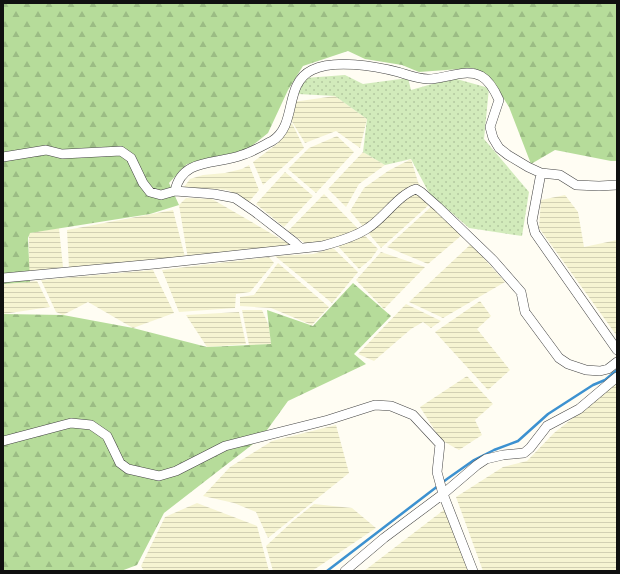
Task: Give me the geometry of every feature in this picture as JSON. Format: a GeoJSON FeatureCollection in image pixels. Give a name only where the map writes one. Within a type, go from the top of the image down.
{"type":"FeatureCollection","features":[{"type":"Feature","properties":{"kind":"street"},"geometry":{"type":"LineString","coordinates":[[175,191],[176,184],[183,173],[199,164],[241,156],[273,140],[282,133],[287,121],[296,86],[302,76],[312,70],[340,64],[364,66],[428,79],[468,72],[482,76],[493,87],[499,100],[490,127],[493,138],[499,148],[528,167],[541,173],[560,175],[576,185],[617,185]]}},
{"type":"Feature","properties":{"kind":"street"},"geometry":{"type":"LineString","coordinates":[[3,157],[46,150],[62,154],[126,153],[131,158],[143,184],[150,192],[161,195],[175,191],[214,194],[235,198],[254,210],[300,248]]}},
{"type":"Feature","properties":{"kind":"street"},"geometry":{"type":"LineString","coordinates":[[541,173],[532,221],[535,233],[617,350]]}},
{"type":"Feature","properties":{"kind":"street"},"geometry":{"type":"LineString","coordinates":[[3,278],[322,246],[334,243],[368,229],[402,198],[416,189],[493,260],[521,292],[525,312],[558,358],[568,364],[586,370],[600,371],[617,362]]}},
{"type":"Feature","properties":{"kind":"street"},"geometry":{"type":"LineString","coordinates":[[345,571],[384,538],[443,494],[477,465],[486,459],[503,455],[524,453],[530,448],[547,426],[579,410],[617,376]]}},
{"type":"Feature","properties":{"kind":"street"},"geometry":{"type":"LineString","coordinates":[[3,441],[71,423],[91,425],[107,436],[120,463],[128,469],[159,476],[176,471],[225,446],[328,420],[375,405],[391,406],[413,414],[440,444],[437,472],[443,494],[473,571]]}},
{"type":"Feature","properties":{"kind":"shaded area"},"geometry":{"type":"Polygon","coordinates":[[[335,96],[367,119],[360,148],[336,131],[305,143],[291,120],[293,102],[335,96]]]}},
{"type":"Feature","properties":{"kind":"shaded area"},"geometry":{"type":"Polygon","coordinates":[[[292,123],[304,148],[263,185],[253,162],[277,144],[292,123]]]}},
{"type":"Feature","properties":{"kind":"shaded area"},"geometry":{"type":"Polygon","coordinates":[[[337,136],[354,152],[316,193],[288,169],[309,148],[337,136]]]}},
{"type":"Feature","properties":{"kind":"shaded area"},"geometry":{"type":"Polygon","coordinates":[[[363,152],[385,165],[359,184],[346,207],[328,189],[363,152]]]}},
{"type":"Feature","properties":{"kind":"shaded area"},"geometry":{"type":"Polygon","coordinates":[[[411,159],[418,182],[431,203],[381,248],[350,211],[364,188],[388,171],[411,159]]]}},
{"type":"Feature","properties":{"kind":"shaded area"},"geometry":{"type":"Polygon","coordinates":[[[249,165],[259,190],[248,203],[228,190],[184,187],[190,179],[203,175],[225,173],[242,169],[249,165]]]}},
{"type":"Feature","properties":{"kind":"shaded area"},"geometry":{"type":"Polygon","coordinates":[[[285,172],[313,196],[284,227],[256,204],[285,172]]]}},
{"type":"Feature","properties":{"kind":"shaded area"},"geometry":{"type":"Polygon","coordinates":[[[324,194],[378,249],[371,259],[359,269],[336,244],[306,244],[288,231],[324,194]]]}},
{"type":"Feature","properties":{"kind":"shaded area"},"geometry":{"type":"Polygon","coordinates":[[[565,195],[578,212],[584,247],[617,240],[617,336],[539,228],[541,200],[565,195]]]}},
{"type":"Feature","properties":{"kind":"shaded area"},"geometry":{"type":"Polygon","coordinates":[[[186,198],[212,199],[291,245],[188,259],[179,205],[186,198]]]}},
{"type":"Feature","properties":{"kind":"shaded area"},"geometry":{"type":"Polygon","coordinates":[[[433,205],[462,235],[428,264],[387,247],[433,205]]]}},
{"type":"Feature","properties":{"kind":"shaded area"},"geometry":{"type":"Polygon","coordinates":[[[173,210],[185,257],[69,268],[67,230],[173,210]]]}},
{"type":"Feature","properties":{"kind":"shaded area"},"geometry":{"type":"Polygon","coordinates":[[[59,228],[63,267],[29,272],[29,233],[59,228]]]}},
{"type":"Feature","properties":{"kind":"shaded area"},"geometry":{"type":"Polygon","coordinates":[[[471,244],[505,282],[443,318],[409,302],[471,244]]]}},
{"type":"Feature","properties":{"kind":"shaded area"},"geometry":{"type":"Polygon","coordinates":[[[333,248],[358,272],[332,303],[275,256],[313,254],[333,248]]]}},
{"type":"Feature","properties":{"kind":"shaded area"},"geometry":{"type":"Polygon","coordinates":[[[381,252],[425,267],[384,309],[356,280],[381,252]]]}},
{"type":"Feature","properties":{"kind":"shaded area"},"geometry":{"type":"Polygon","coordinates":[[[269,257],[274,263],[250,292],[236,294],[235,308],[179,312],[162,270],[269,257]]]}},
{"type":"Feature","properties":{"kind":"shaded area"},"geometry":{"type":"Polygon","coordinates":[[[278,263],[329,307],[312,325],[271,308],[240,306],[240,297],[254,295],[278,263]]]}},
{"type":"Feature","properties":{"kind":"shaded area"},"geometry":{"type":"Polygon","coordinates":[[[153,270],[174,313],[133,328],[88,302],[63,315],[56,312],[41,280],[153,270]]]}},
{"type":"Feature","properties":{"kind":"shaded area"},"geometry":{"type":"Polygon","coordinates":[[[37,281],[50,307],[3,314],[3,284],[37,281]]]}},
{"type":"Feature","properties":{"kind":"shaded area"},"geometry":{"type":"Polygon","coordinates":[[[480,301],[491,316],[477,329],[510,370],[488,390],[435,332],[480,301]]]}},
{"type":"Feature","properties":{"kind":"shaded area"},"geometry":{"type":"Polygon","coordinates":[[[406,304],[441,321],[431,328],[423,322],[411,329],[374,361],[358,354],[406,304]]]}},
{"type":"Feature","properties":{"kind":"shaded area"},"geometry":{"type":"Polygon","coordinates":[[[242,310],[262,310],[269,326],[271,344],[249,345],[242,310]]]}},
{"type":"Feature","properties":{"kind":"shaded area"},"geometry":{"type":"Polygon","coordinates":[[[239,312],[246,344],[207,347],[186,315],[239,312]]]}},
{"type":"Feature","properties":{"kind":"shaded area"},"geometry":{"type":"Polygon","coordinates":[[[467,376],[493,404],[475,420],[482,435],[459,450],[441,440],[420,407],[467,376]]]}},
{"type":"Feature","properties":{"kind":"shaded area"},"geometry":{"type":"Polygon","coordinates":[[[617,383],[617,571],[483,571],[456,497],[503,467],[527,461],[554,433],[617,383]]]}},
{"type":"Feature","properties":{"kind":"shaded area"},"geometry":{"type":"Polygon","coordinates":[[[336,425],[349,473],[268,538],[256,512],[234,503],[203,496],[230,467],[272,441],[336,425]]]}},
{"type":"Feature","properties":{"kind":"shaded area"},"geometry":{"type":"Polygon","coordinates":[[[197,503],[257,526],[269,571],[144,571],[141,566],[165,517],[197,503]]]}},
{"type":"Feature","properties":{"kind":"shaded area"},"geometry":{"type":"Polygon","coordinates":[[[314,504],[352,508],[376,528],[312,571],[273,571],[266,546],[314,504]]]}},
{"type":"Feature","properties":{"kind":"shaded area"},"geometry":{"type":"Polygon","coordinates":[[[445,509],[468,571],[364,571],[445,509]]]}},
{"type":"Feature","properties":{"kind":"green space"},"geometry":{"type":"Polygon","coordinates":[[[3,3],[617,3],[617,161],[555,150],[531,164],[509,107],[492,80],[473,68],[419,72],[402,65],[365,59],[348,51],[303,66],[288,90],[268,133],[248,149],[234,155],[187,164],[169,183],[179,205],[150,214],[30,233],[28,238],[30,282],[3,284],[3,3]]]}},
{"type":"Feature","properties":{"kind":"green space"},"geometry":{"type":"Polygon","coordinates":[[[345,75],[363,84],[408,78],[411,90],[453,78],[489,88],[484,139],[529,192],[522,236],[469,228],[429,193],[411,159],[385,165],[363,152],[367,119],[335,96],[298,94],[305,78],[345,75]]]}},
{"type":"Feature","properties":{"kind":"green space"},"geometry":{"type":"Polygon","coordinates":[[[353,283],[391,316],[354,354],[366,364],[288,401],[262,437],[164,513],[137,565],[121,571],[3,571],[3,314],[63,315],[133,328],[207,347],[271,344],[267,310],[313,326],[353,283]]]}},
{"type":"Feature","properties":{"kind":"waterway"},"geometry":{"type":"LineString","coordinates":[[327,571],[474,460],[494,450],[518,441],[548,414],[593,385],[605,380],[617,370]]}}]}
